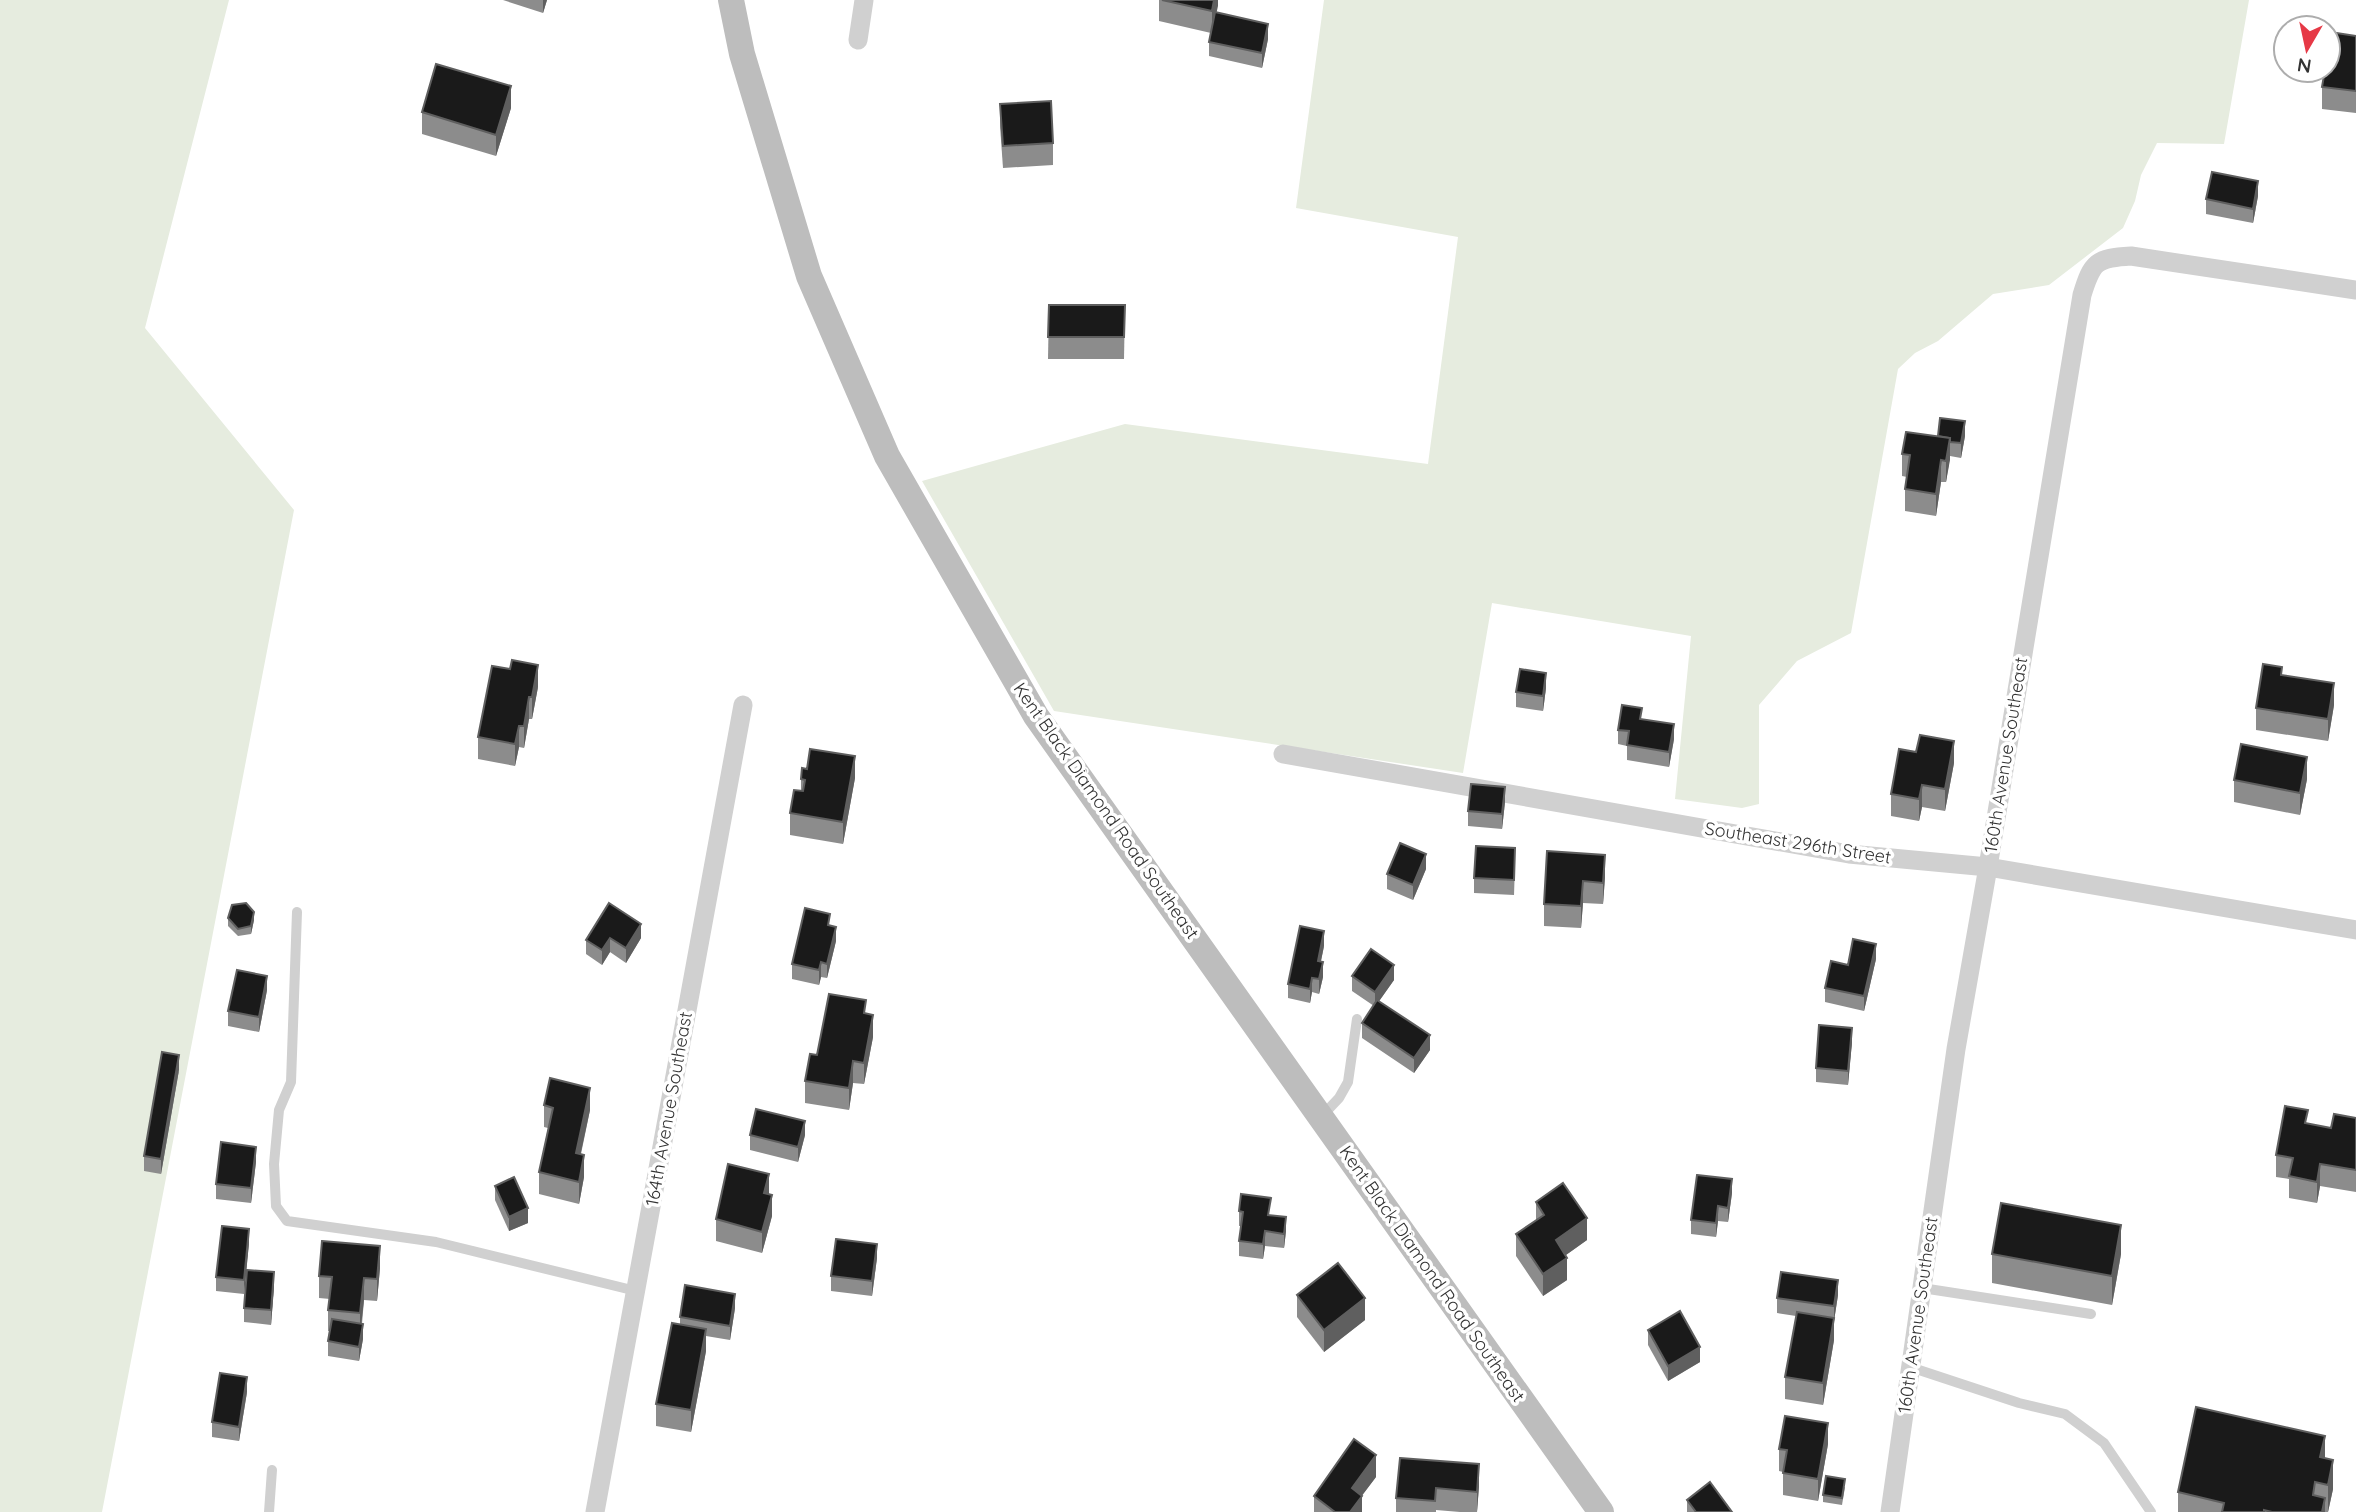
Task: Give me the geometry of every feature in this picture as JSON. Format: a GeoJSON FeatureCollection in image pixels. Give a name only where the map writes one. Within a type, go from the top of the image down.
{"type":"FeatureCollection","features":[{"type":"Feature","properties":{"kind":"street","name":"Kent Black Diamond Road Southeast"},"geometry":{"type":"LineString","coordinates":[[731,0],[742,54],[809,276],[887,456],[1036,716],[1601,1512]]}},
{"type":"Feature","properties":{"kind":"street"},"geometry":{"type":"LineString","coordinates":[[858,40],[864,0]]}},
{"type":"Feature","properties":{"kind":"street","name":"160th Avenue Southeast"},"geometry":{"type":"LineString","coordinates":[[1890,1512],[1956,1049],[2082,295],[2089,273],[2105,258],[2131,256],[2356,290]]}},
{"type":"Feature","properties":{"kind":"street","name":"164th Avenue Southeast"},"geometry":{"type":"LineString","coordinates":[[595,1512],[743,705]]}},
{"type":"Feature","properties":{"kind":"street","name":"Southeast 296th Street"},"geometry":{"type":"LineString","coordinates":[[1283,754],[1849,854],[1988,867],[2356,930]]}},
{"type":"Feature","properties":{"kind":"lane"},"geometry":{"type":"LineString","coordinates":[[297,912],[291,1082],[279,1110],[274,1164],[276,1206],[287,1221],[436,1242],[636,1291]]}},
{"type":"Feature","properties":{"kind":"lane"},"geometry":{"type":"LineString","coordinates":[[1321,1117],[1339,1098],[1348,1082],[1357,1019]]}},
{"type":"Feature","properties":{"kind":"lane"},"geometry":{"type":"LineString","coordinates":[[1922,1288],[2091,1314]]}},
{"type":"Feature","properties":{"kind":"lane"},"geometry":{"type":"LineString","coordinates":[[1910,1367],[2019,1403],[2065,1414],[2104,1443],[2151,1512]]}},
{"type":"Feature","properties":{"kind":"lane"},"geometry":{"type":"LineString","coordinates":[[269,1512],[272,1470]]}},
{"type":"Feature","properties":{"kind":"shaded area"},"geometry":{"type":"Polygon","coordinates":[[[0,0],[229,0],[145,328],[294,510],[102,1512],[0,1512],[0,0]]]}},
{"type":"Feature","properties":{"kind":"shaded area"},"geometry":{"type":"Polygon","coordinates":[[[1324,0],[2249,0],[2224,144],[2157,143],[2141,175],[2135,201],[2123,228],[2049,285],[1993,294],[1938,341],[1915,353],[1898,369],[1851,633],[1797,661],[1759,705],[1759,804],[1742,808],[1675,799],[1691,636],[1492,603],[1463,773],[1054,711],[922,481],[1125,424],[1428,464],[1458,237],[1296,208],[1324,0]]]}},
{"type":"Feature","properties":{"kind":"building"},"geometry":{"type":"Polygon","coordinates":[[[1162,0],[1214,0],[1212,11],[1162,0]]]}},
{"type":"Feature","properties":{"kind":"building"},"geometry":{"type":"Polygon","coordinates":[[[1215,12],[1268,24],[1262,53],[1209,42],[1215,12]]]}},
{"type":"Feature","properties":{"kind":"building"},"geometry":{"type":"Polygon","coordinates":[[[2342,34],[2356,36],[2356,91],[2322,87],[2323,84],[2342,84],[2342,34]]]}},
{"type":"Feature","properties":{"kind":"building"},"geometry":{"type":"Polygon","coordinates":[[[436,64],[511,86],[496,135],[422,112],[436,64]]]}},
{"type":"Feature","properties":{"kind":"building"},"geometry":{"type":"Polygon","coordinates":[[[1051,101],[1053,143],[1003,146],[1000,104],[1051,101]]]}},
{"type":"Feature","properties":{"kind":"building"},"geometry":{"type":"Polygon","coordinates":[[[2212,172],[2258,181],[2253,209],[2206,199],[2212,172]]]}},
{"type":"Feature","properties":{"kind":"building"},"geometry":{"type":"Polygon","coordinates":[[[1049,305],[1125,305],[1124,337],[1048,337],[1049,305]]]}},
{"type":"Feature","properties":{"kind":"building"},"geometry":{"type":"Polygon","coordinates":[[[1940,418],[1965,421],[1961,443],[1950,442],[1950,438],[1938,436],[1940,418]]]}},
{"type":"Feature","properties":{"kind":"building"},"geometry":{"type":"Polygon","coordinates":[[[1906,432],[1950,438],[1946,461],[1941,460],[1936,494],[1905,489],[1910,455],[1902,454],[1906,432]]]}},
{"type":"Feature","properties":{"kind":"building"},"geometry":{"type":"Polygon","coordinates":[[[512,660],[538,665],[524,726],[519,726],[515,744],[478,737],[492,666],[510,669],[512,660]]]}},
{"type":"Feature","properties":{"kind":"building"},"geometry":{"type":"Polygon","coordinates":[[[2263,664],[2282,667],[2281,675],[2334,683],[2328,719],[2256,708],[2263,664]]]}},
{"type":"Feature","properties":{"kind":"building"},"geometry":{"type":"Polygon","coordinates":[[[1520,669],[1546,673],[1543,696],[1516,692],[1520,669]]]}},
{"type":"Feature","properties":{"kind":"building"},"geometry":{"type":"Polygon","coordinates":[[[1622,705],[1642,708],[1640,719],[1674,724],[1669,752],[1627,745],[1629,731],[1618,730],[1622,705]]]}},
{"type":"Feature","properties":{"kind":"building"},"geometry":{"type":"Polygon","coordinates":[[[1920,735],[1954,741],[1945,789],[1922,785],[1919,799],[1891,794],[1899,749],[1916,752],[1920,735]]]}},
{"type":"Feature","properties":{"kind":"building"},"geometry":{"type":"Polygon","coordinates":[[[2241,744],[2307,757],[2300,793],[2234,780],[2241,744]]]}},
{"type":"Feature","properties":{"kind":"building"},"geometry":{"type":"Polygon","coordinates":[[[810,749],[855,756],[843,822],[790,813],[794,790],[803,791],[805,780],[801,779],[802,768],[807,769],[810,749]]]}},
{"type":"Feature","properties":{"kind":"building"},"geometry":{"type":"Polygon","coordinates":[[[1471,784],[1505,787],[1502,814],[1468,811],[1471,784]]]}},
{"type":"Feature","properties":{"kind":"building"},"geometry":{"type":"Polygon","coordinates":[[[1400,843],[1426,854],[1413,885],[1387,874],[1400,843]]]}},
{"type":"Feature","properties":{"kind":"building"},"geometry":{"type":"Polygon","coordinates":[[[1476,846],[1515,848],[1514,880],[1474,878],[1476,846]]]}},
{"type":"Feature","properties":{"kind":"building"},"geometry":{"type":"Polygon","coordinates":[[[1547,851],[1605,855],[1603,883],[1583,881],[1581,906],[1544,904],[1547,851]]]}},
{"type":"Feature","properties":{"kind":"building"},"geometry":{"type":"Polygon","coordinates":[[[246,903],[254,912],[251,926],[238,929],[228,918],[232,905],[246,903]]]}},
{"type":"Feature","properties":{"kind":"building"},"geometry":{"type":"Polygon","coordinates":[[[609,903],[641,924],[626,948],[610,938],[602,950],[586,940],[609,903]]]}},
{"type":"Feature","properties":{"kind":"building"},"geometry":{"type":"Polygon","coordinates":[[[805,908],[830,914],[828,925],[836,927],[827,964],[821,962],[819,970],[792,964],[805,908]]]}},
{"type":"Feature","properties":{"kind":"building"},"geometry":{"type":"Polygon","coordinates":[[[1300,926],[1324,931],[1318,961],[1323,962],[1319,979],[1312,978],[1310,989],[1288,984],[1300,926]]]}},
{"type":"Feature","properties":{"kind":"building"},"geometry":{"type":"Polygon","coordinates":[[[1853,939],[1876,944],[1864,996],[1825,988],[1831,961],[1848,965],[1853,939]]]}},
{"type":"Feature","properties":{"kind":"building"},"geometry":{"type":"Polygon","coordinates":[[[1371,949],[1394,965],[1375,992],[1352,976],[1371,949]]]}},
{"type":"Feature","properties":{"kind":"building"},"geometry":{"type":"Polygon","coordinates":[[[237,970],[267,976],[259,1017],[228,1011],[237,970]]]}},
{"type":"Feature","properties":{"kind":"building"},"geometry":{"type":"Polygon","coordinates":[[[829,994],[866,1000],[864,1013],[873,1015],[864,1063],[853,1061],[849,1088],[805,1081],[810,1054],[817,1055],[829,994]]]}},
{"type":"Feature","properties":{"kind":"building"},"geometry":{"type":"Polygon","coordinates":[[[1377,1000],[1430,1035],[1414,1058],[1362,1023],[1377,1000]]]}},
{"type":"Feature","properties":{"kind":"building"},"geometry":{"type":"Polygon","coordinates":[[[1819,1025],[1852,1028],[1848,1071],[1816,1068],[1819,1025]]]}},
{"type":"Feature","properties":{"kind":"building"},"geometry":{"type":"Polygon","coordinates":[[[162,1052],[179,1055],[161,1159],[144,1156],[162,1052]]]}},
{"type":"Feature","properties":{"kind":"building"},"geometry":{"type":"Polygon","coordinates":[[[550,1078],[590,1088],[576,1153],[584,1155],[579,1182],[539,1172],[553,1108],[544,1105],[550,1078]]]}},
{"type":"Feature","properties":{"kind":"building"},"geometry":{"type":"Polygon","coordinates":[[[2285,1106],[2308,1110],[2305,1123],[2331,1128],[2334,1114],[2356,1118],[2356,1170],[2320,1164],[2317,1182],[2289,1176],[2293,1158],[2276,1155],[2285,1106]]]}},
{"type":"Feature","properties":{"kind":"building"},"geometry":{"type":"Polygon","coordinates":[[[756,1109],[805,1121],[798,1147],[750,1135],[756,1109]]]}},
{"type":"Feature","properties":{"kind":"building"},"geometry":{"type":"Polygon","coordinates":[[[221,1142],[256,1147],[251,1188],[216,1184],[221,1142]]]}},
{"type":"Feature","properties":{"kind":"building"},"geometry":{"type":"Polygon","coordinates":[[[728,1164],[769,1174],[764,1193],[772,1195],[762,1232],[716,1219],[728,1164]]]}},
{"type":"Feature","properties":{"kind":"building"},"geometry":{"type":"Polygon","coordinates":[[[1697,1175],[1732,1179],[1728,1208],[1718,1206],[1716,1223],[1691,1220],[1697,1175]]]}},
{"type":"Feature","properties":{"kind":"building"},"geometry":{"type":"Polygon","coordinates":[[[514,1177],[528,1208],[509,1217],[495,1186],[514,1177]]]}},
{"type":"Feature","properties":{"kind":"building"},"geometry":{"type":"Polygon","coordinates":[[[1563,1183],[1587,1218],[1556,1240],[1567,1258],[1543,1274],[1516,1234],[1544,1215],[1536,1202],[1563,1183]]]}},
{"type":"Feature","properties":{"kind":"building"},"geometry":{"type":"Polygon","coordinates":[[[1241,1194],[1271,1198],[1268,1215],[1286,1217],[1284,1234],[1265,1231],[1263,1244],[1239,1241],[1243,1212],[1239,1211],[1241,1194]]]}},
{"type":"Feature","properties":{"kind":"building"},"geometry":{"type":"Polygon","coordinates":[[[2001,1203],[2121,1225],[2112,1276],[1992,1254],[2001,1203]]]}},
{"type":"Feature","properties":{"kind":"building"},"geometry":{"type":"Polygon","coordinates":[[[222,1226],[249,1229],[244,1280],[216,1277],[222,1226]]]}},
{"type":"Feature","properties":{"kind":"building"},"geometry":{"type":"Polygon","coordinates":[[[836,1239],[877,1244],[872,1281],[831,1276],[836,1239]]]}},
{"type":"Feature","properties":{"kind":"building"},"geometry":{"type":"Polygon","coordinates":[[[322,1241],[380,1246],[377,1279],[364,1278],[360,1313],[328,1310],[332,1277],[319,1276],[322,1241]]]}},
{"type":"Feature","properties":{"kind":"building"},"geometry":{"type":"Polygon","coordinates":[[[1338,1263],[1365,1298],[1324,1330],[1297,1295],[1338,1263]]]}},
{"type":"Feature","properties":{"kind":"building"},"geometry":{"type":"Polygon","coordinates":[[[247,1270],[274,1272],[271,1310],[244,1308],[247,1270]]]}},
{"type":"Feature","properties":{"kind":"building"},"geometry":{"type":"Polygon","coordinates":[[[1781,1272],[1838,1280],[1834,1306],[1777,1298],[1781,1272]]]}},
{"type":"Feature","properties":{"kind":"building"},"geometry":{"type":"Polygon","coordinates":[[[685,1285],[735,1294],[730,1326],[680,1317],[685,1285]]]}},
{"type":"Feature","properties":{"kind":"building"},"geometry":{"type":"Polygon","coordinates":[[[1680,1311],[1700,1347],[1668,1366],[1648,1330],[1680,1311]]]}},
{"type":"Feature","properties":{"kind":"building"},"geometry":{"type":"Polygon","coordinates":[[[1797,1312],[1834,1318],[1823,1383],[1785,1377],[1797,1312]]]}},
{"type":"Feature","properties":{"kind":"building"},"geometry":{"type":"Polygon","coordinates":[[[332,1319],[363,1324],[359,1347],[328,1341],[332,1319]]]}},
{"type":"Feature","properties":{"kind":"building"},"geometry":{"type":"Polygon","coordinates":[[[672,1323],[706,1329],[691,1410],[656,1404],[672,1323]]]}},
{"type":"Feature","properties":{"kind":"building"},"geometry":{"type":"Polygon","coordinates":[[[220,1373],[247,1377],[239,1427],[212,1422],[220,1373]]]}},
{"type":"Feature","properties":{"kind":"building"},"geometry":{"type":"Polygon","coordinates":[[[2196,1407],[2325,1436],[2320,1457],[2333,1460],[2328,1485],[2315,1482],[2313,1495],[2325,1498],[2322,1512],[2222,1512],[2224,1503],[2178,1492],[2196,1407]]]}},
{"type":"Feature","properties":{"kind":"building"},"geometry":{"type":"Polygon","coordinates":[[[1785,1416],[1828,1423],[1818,1479],[1783,1473],[1787,1450],[1779,1449],[1785,1416]]]}},
{"type":"Feature","properties":{"kind":"building"},"geometry":{"type":"Polygon","coordinates":[[[1354,1439],[1376,1455],[1352,1488],[1362,1496],[1350,1512],[1335,1512],[1314,1496],[1354,1439]]]}},
{"type":"Feature","properties":{"kind":"building"},"geometry":{"type":"Polygon","coordinates":[[[1400,1458],[1479,1464],[1477,1492],[1436,1488],[1435,1501],[1396,1498],[1400,1458]]]}},
{"type":"Feature","properties":{"kind":"building"},"geometry":{"type":"Polygon","coordinates":[[[1826,1476],[1845,1479],[1842,1498],[1823,1495],[1826,1476]]]}},
{"type":"Feature","properties":{"kind":"building"},"geometry":{"type":"Polygon","coordinates":[[[1710,1482],[1732,1512],[1696,1512],[1687,1500],[1710,1482]]]}}]}
